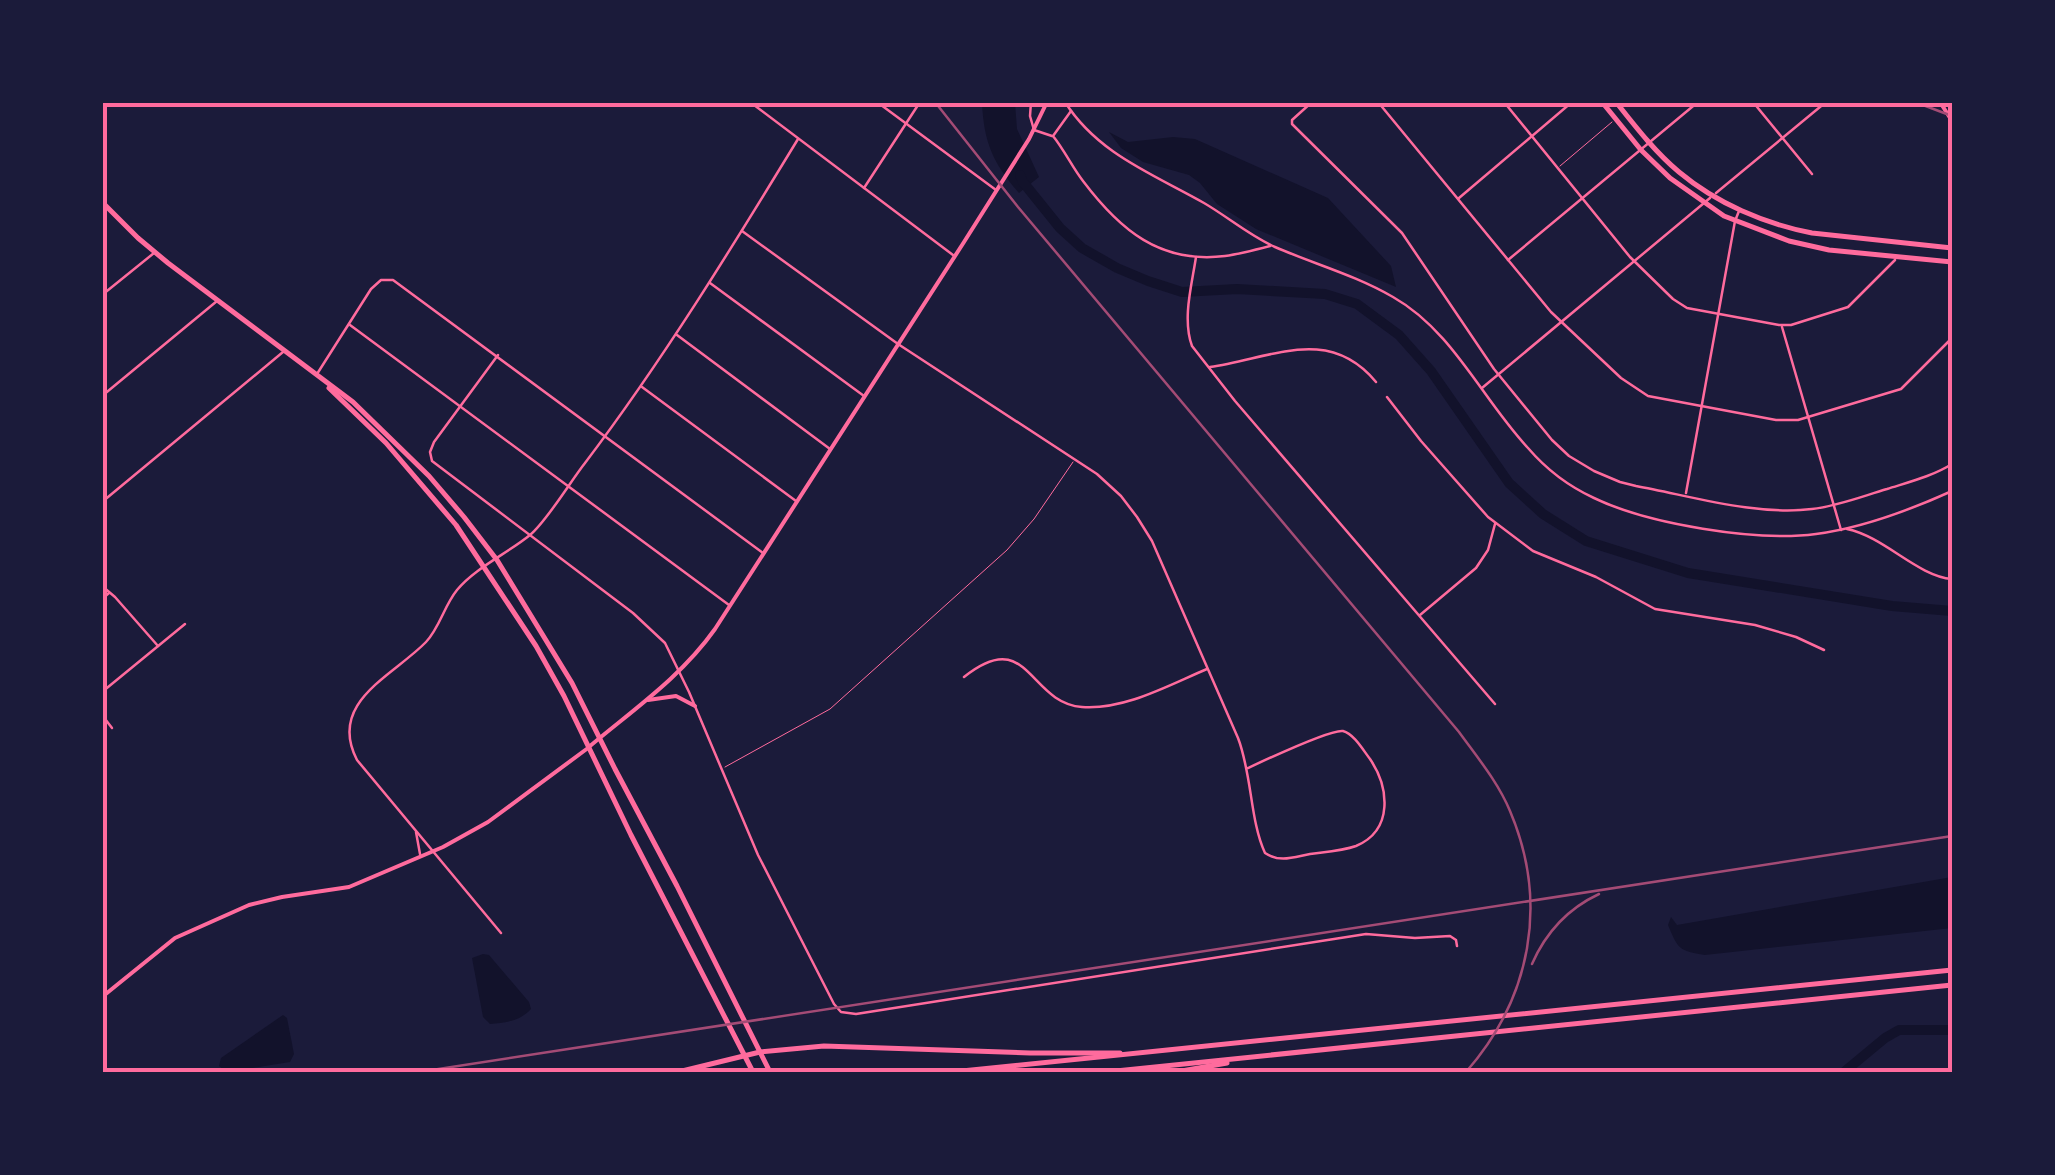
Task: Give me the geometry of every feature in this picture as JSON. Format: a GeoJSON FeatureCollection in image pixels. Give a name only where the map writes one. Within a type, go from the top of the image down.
{"type":"FeatureCollection","features":[{"type":"Feature","properties":{"kind":"main road"},"geometry":{"type":"LineString","coordinates":[[103,996],[176,938],[249,906],[282,897],[349,888],[434,852],[488,822],[588,748],[680,672],[730,606],[1029,139],[1048,102]]}},
{"type":"Feature","properties":{"kind":"main road"},"geometry":{"type":"LineString","coordinates":[[1602,102],[1670,178],[1735,221],[1789,241],[1829,250],[1952,262]]}},
{"type":"Feature","properties":{"kind":"main road"},"geometry":{"type":"LineString","coordinates":[[1616,102],[1680,173],[1740,210],[1812,233],[1952,248]]}},
{"type":"Feature","properties":{"kind":"main road"},"geometry":{"type":"LineString","coordinates":[[1942,103],[1952,117]]}},
{"type":"Feature","properties":{"kind":"main road"},"geometry":{"type":"LineString","coordinates":[[102,202],[155,252],[354,402],[429,476],[464,517],[496,560],[572,682],[770,1072]]}},
{"type":"Feature","properties":{"kind":"main road"},"geometry":{"type":"LineString","coordinates":[[316,376],[386,443],[456,524],[536,646],[752,1072]]}},
{"type":"Feature","properties":{"kind":"main road"},"geometry":{"type":"LineString","coordinates":[[648,700],[676,696],[695,706]]}},
{"type":"Feature","properties":{"kind":"main road"},"geometry":{"type":"LineString","coordinates":[[952,1072],[1952,970]]}},
{"type":"Feature","properties":{"kind":"main road"},"geometry":{"type":"LineString","coordinates":[[1106,1072],[1952,985]]}},
{"type":"Feature","properties":{"kind":"main road"},"geometry":{"type":"LineString","coordinates":[[678,1072],[760,1052],[844,1045],[1133,1054]]}},
{"type":"Feature","properties":{"kind":"main road"},"geometry":{"type":"LineString","coordinates":[[1176,1072],[1254,1057]]}},
{"type":"Feature","properties":{"kind":"street"},"geometry":{"type":"LineString","coordinates":[[750,102],[954,256]]}},
{"type":"Feature","properties":{"kind":"street"},"geometry":{"type":"LineString","coordinates":[[877,102],[996,190]]}},
{"type":"Feature","properties":{"kind":"street"},"geometry":{"type":"LineString","coordinates":[[864,188],[920,102]]}},
{"type":"Feature","properties":{"kind":"street"},"geometry":{"type":"LineString","coordinates":[[1031,102],[1034,130],[1053,136],[1100,202],[1139,240],[1196,256],[1224,256],[1272,246]]}},
{"type":"Feature","properties":{"kind":"street"},"geometry":{"type":"LineString","coordinates":[[1065,102],[1112,152],[1272,246],[1354,278],[1410,307],[1444,340],[1538,460],[1575,488],[1608,504],[1673,522],[1742,534],[1801,536],[1843,529],[1952,492]]}},
{"type":"Feature","properties":{"kind":"street"},"geometry":{"type":"LineString","coordinates":[[1312,102],[1292,124],[1402,233],[1498,373],[1552,440],[1582,464],[1620,482],[1772,510],[1809,510],[1834,504],[1907,483],[1952,464]]}},
{"type":"Feature","properties":{"kind":"street"},"geometry":{"type":"LineString","coordinates":[[1378,102],[1561,322],[1640,392],[1660,400],[1776,420],[1808,418],[1901,389],[1952,338]]}},
{"type":"Feature","properties":{"kind":"street"},"geometry":{"type":"LineString","coordinates":[[1504,102],[1634,261],[1681,306],[1792,325],[1848,307],[1898,257]]}},
{"type":"Feature","properties":{"kind":"street"},"geometry":{"type":"LineString","coordinates":[[1457,199],[1572,102]]}},
{"type":"Feature","properties":{"kind":"street"},"geometry":{"type":"LineString","coordinates":[[1508,260],[1698,102]]}},
{"type":"Feature","properties":{"kind":"street"},"geometry":{"type":"LineString","coordinates":[[1752,102],[1812,174]]}},
{"type":"Feature","properties":{"kind":"street"},"geometry":{"type":"LineString","coordinates":[[1480,389],[1826,102]]}},
{"type":"Feature","properties":{"kind":"street"},"geometry":{"type":"LineString","coordinates":[[1053,136],[1071,111]]}},
{"type":"Feature","properties":{"kind":"street"},"geometry":{"type":"LineString","coordinates":[[501,933],[357,760],[348,736],[350,720],[361,698],[430,638],[456,592],[529,536],[641,386],[798,139]]}},
{"type":"Feature","properties":{"kind":"street"},"geometry":{"type":"LineString","coordinates":[[1686,495],[1740,210]]}},
{"type":"Feature","properties":{"kind":"street"},"geometry":{"type":"LineString","coordinates":[[742,231],[898,344],[1107,482],[1138,517],[1152,540],[1238,738],[1248,768],[1262,848],[1269,856],[1279,859],[1360,844],[1377,828],[1386,805],[1378,773],[1358,744],[1343,732],[1322,736],[1248,768]]}},
{"type":"Feature","properties":{"kind":"street"},"geometry":{"type":"LineString","coordinates":[[102,296],[155,252]]}},
{"type":"Feature","properties":{"kind":"street"},"geometry":{"type":"LineString","coordinates":[[1196,256],[1188,337],[1192,346],[1496,704]]}},
{"type":"Feature","properties":{"kind":"street"},"geometry":{"type":"LineString","coordinates":[[316,376],[371,289],[389,278],[764,553]]}},
{"type":"Feature","properties":{"kind":"street"},"geometry":{"type":"LineString","coordinates":[[709,282],[864,396]]}},
{"type":"Feature","properties":{"kind":"street"},"geometry":{"type":"LineString","coordinates":[[102,396],[218,300]]}},
{"type":"Feature","properties":{"kind":"street"},"geometry":{"type":"LineString","coordinates":[[349,324],[730,606]]}},
{"type":"Feature","properties":{"kind":"street"},"geometry":{"type":"LineString","coordinates":[[1782,325],[1843,529]]}},
{"type":"Feature","properties":{"kind":"street"},"geometry":{"type":"LineString","coordinates":[[676,334],[830,450]]}},
{"type":"Feature","properties":{"kind":"street"},"geometry":{"type":"LineString","coordinates":[[1208,368],[1316,348],[1350,359],[1376,382]]}},
{"type":"Feature","properties":{"kind":"street"},"geometry":{"type":"LineString","coordinates":[[102,502],[285,351]]}},
{"type":"Feature","properties":{"kind":"street"},"geometry":{"type":"LineString","coordinates":[[498,355],[434,442],[430,454],[438,466],[650,627],[665,643],[758,855],[840,1012],[881,1010],[1366,934],[1405,938],[1450,936],[1457,946]]}},
{"type":"Feature","properties":{"kind":"street"},"geometry":{"type":"LineString","coordinates":[[641,386],[797,501]]}},
{"type":"Feature","properties":{"kind":"street"},"geometry":{"type":"LineString","coordinates":[[1387,396],[1438,461],[1496,522],[1543,557],[1596,576],[1655,609],[1755,625],[1824,650]]}},
{"type":"Feature","properties":{"kind":"street"},"geometry":{"type":"LineString","coordinates":[[1418,616],[1467,578],[1483,560],[1496,522]]}},
{"type":"Feature","properties":{"kind":"street"},"geometry":{"type":"LineString","coordinates":[[1843,529],[1859,532],[1934,575],[1952,579]]}},
{"type":"Feature","properties":{"kind":"street"},"geometry":{"type":"LineString","coordinates":[[102,586],[158,647]]}},
{"type":"Feature","properties":{"kind":"street"},"geometry":{"type":"LineString","coordinates":[[102,598],[110,592]]}},
{"type":"Feature","properties":{"kind":"street"},"geometry":{"type":"LineString","coordinates":[[102,692],[185,624]]}},
{"type":"Feature","properties":{"kind":"street"},"geometry":{"type":"LineString","coordinates":[[964,677],[994,660],[1014,661],[1050,694],[1084,707],[1126,701],[1208,669]]}},
{"type":"Feature","properties":{"kind":"street"},"geometry":{"type":"LineString","coordinates":[[102,715],[112,728]]}},
{"type":"Feature","properties":{"kind":"street"},"geometry":{"type":"LineString","coordinates":[[416,831],[420,857]]}},
{"type":"Feature","properties":{"kind":"lane"},"geometry":{"type":"LineString","coordinates":[[1557,168],[1616,119]]}},
{"type":"Feature","properties":{"kind":"lane"},"geometry":{"type":"LineString","coordinates":[[721,770],[830,710],[1008,550],[1075,459]]}},
{"type":"Feature","properties":{"kind":"shaded area"},"geometry":{"type":"Polygon","coordinates":[[[982,103],[1015,103],[1017,129],[1039,177],[1019,193],[992,152],[982,103]]]}},
{"type":"Feature","properties":{"kind":"shaded area"},"geometry":{"type":"Polygon","coordinates":[[[1109,132],[1128,142],[1195,139],[1328,198],[1391,266],[1396,287],[1256,229],[1217,204],[1189,175],[1143,162],[1121,148],[1109,132]]]}},
{"type":"Feature","properties":{"kind":"shaded area"},"geometry":{"type":"Polygon","coordinates":[[[1952,877],[1952,928],[1705,955],[1680,948],[1668,925],[1671,917],[1677,925],[1952,877]]]}},
{"type":"Feature","properties":{"kind":"shaded area"},"geometry":{"type":"Polygon","coordinates":[[[489,955],[529,1002],[531,1009],[522,1017],[490,1024],[483,1017],[472,958],[489,955]]]}},
{"type":"Feature","properties":{"kind":"shaded area"},"geometry":{"type":"Polygon","coordinates":[[[283,1015],[287,1018],[294,1054],[290,1062],[227,1072],[219,1066],[221,1058],[283,1015]]]}},
{"type":"Feature","properties":{"kind":"waterway"},"geometry":{"type":"LineString","coordinates":[[1020,175],[1060,228],[1082,248],[1148,281],[1182,292],[1237,289],[1325,294],[1357,304],[1399,335],[1431,371],[1509,483],[1543,514],[1586,541],[1688,573],[1892,606],[1952,611]]}},
{"type":"Feature","properties":{"kind":"waterway"},"geometry":{"type":"LineString","coordinates":[[1844,1072],[1899,1030],[1952,1030]]}},
{"type":"Feature","properties":{"kind":"railway"},"geometry":{"type":"LineString","coordinates":[[935,102],[1018,207],[1459,732],[1500,790],[1522,846],[1529,880],[1527,948],[1506,1013],[1466,1072]]}},
{"type":"Feature","properties":{"kind":"railway"},"geometry":{"type":"LineString","coordinates":[[1915,102],[1952,116]]}},
{"type":"Feature","properties":{"kind":"railway"},"geometry":{"type":"LineString","coordinates":[[419,1072],[1952,836]]}},
{"type":"Feature","properties":{"kind":"railway"},"geometry":{"type":"LineString","coordinates":[[1532,964],[1559,923],[1599,894]]}}]}
